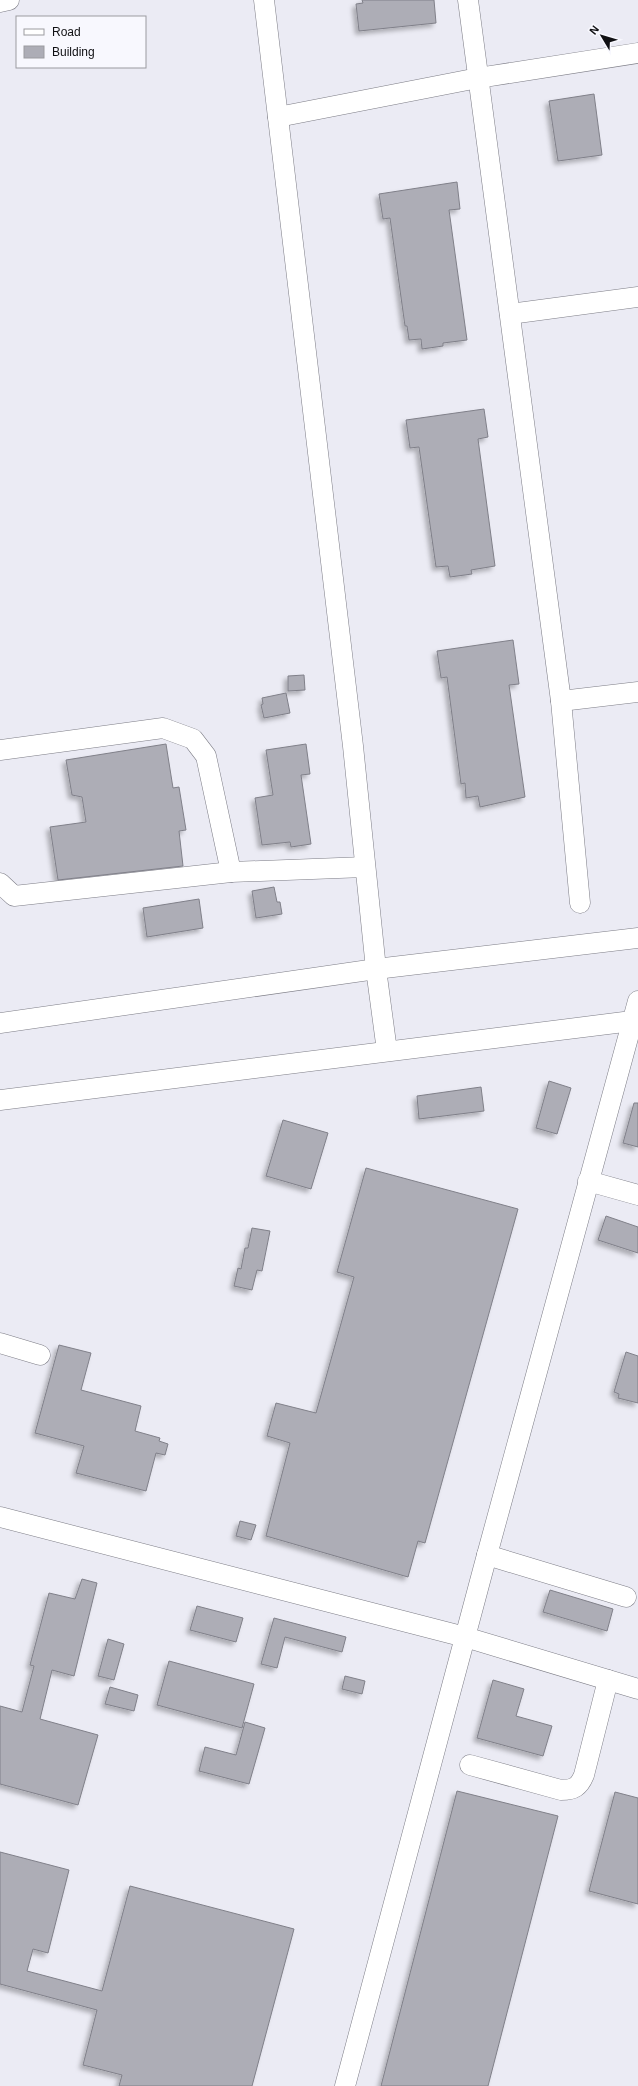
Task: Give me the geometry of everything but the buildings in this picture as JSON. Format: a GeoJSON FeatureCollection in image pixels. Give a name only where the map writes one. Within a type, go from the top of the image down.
{"type":"FeatureCollection","features":[{"type":"Feature","properties":{"kind":"street"},"geometry":{"type":"LineString","coordinates":[[0,2],[9,0]]}},
{"type":"Feature","properties":{"kind":"street"},"geometry":{"type":"LineString","coordinates":[[264,0],[351,730],[376,969],[387,1051]]}},
{"type":"Feature","properties":{"kind":"street"},"geometry":{"type":"LineString","coordinates":[[468,0],[562,701],[580,902]]}},
{"type":"Feature","properties":{"kind":"street"},"geometry":{"type":"LineString","coordinates":[[278,117],[478,78],[638,53]]}},
{"type":"Feature","properties":{"kind":"street"},"geometry":{"type":"LineString","coordinates":[[510,314],[638,297]]}},
{"type":"Feature","properties":{"kind":"street"},"geometry":{"type":"LineString","coordinates":[[562,701],[638,692]]}},
{"type":"Feature","properties":{"kind":"street"},"geometry":{"type":"LineString","coordinates":[[0,750],[162,728],[192,739],[206,756],[230,872]]}},
{"type":"Feature","properties":{"kind":"street"},"geometry":{"type":"LineString","coordinates":[[0,883],[14,896],[230,872],[365,867]]}},
{"type":"Feature","properties":{"kind":"street"},"geometry":{"type":"LineString","coordinates":[[0,1023],[376,969],[638,938]]}},
{"type":"Feature","properties":{"kind":"street"},"geometry":{"type":"LineString","coordinates":[[345,2086],[588,1181],[638,1002]]}},
{"type":"Feature","properties":{"kind":"street"},"geometry":{"type":"LineString","coordinates":[[0,1100],[632,1021]]}},
{"type":"Feature","properties":{"kind":"street"},"geometry":{"type":"LineString","coordinates":[[588,1181],[638,1195]]}},
{"type":"Feature","properties":{"kind":"street"},"geometry":{"type":"LineString","coordinates":[[0,1343],[40,1355]]}},
{"type":"Feature","properties":{"kind":"street"},"geometry":{"type":"LineString","coordinates":[[0,1517],[465,1637],[638,1689]]}},
{"type":"Feature","properties":{"kind":"street"},"geometry":{"type":"LineString","coordinates":[[487,1555],[626,1597]]}},
{"type":"Feature","properties":{"kind":"street"},"geometry":{"type":"LineString","coordinates":[[470,1765],[561,1790],[573,1790],[580,1785],[584,1775],[608,1680]]}}]}
